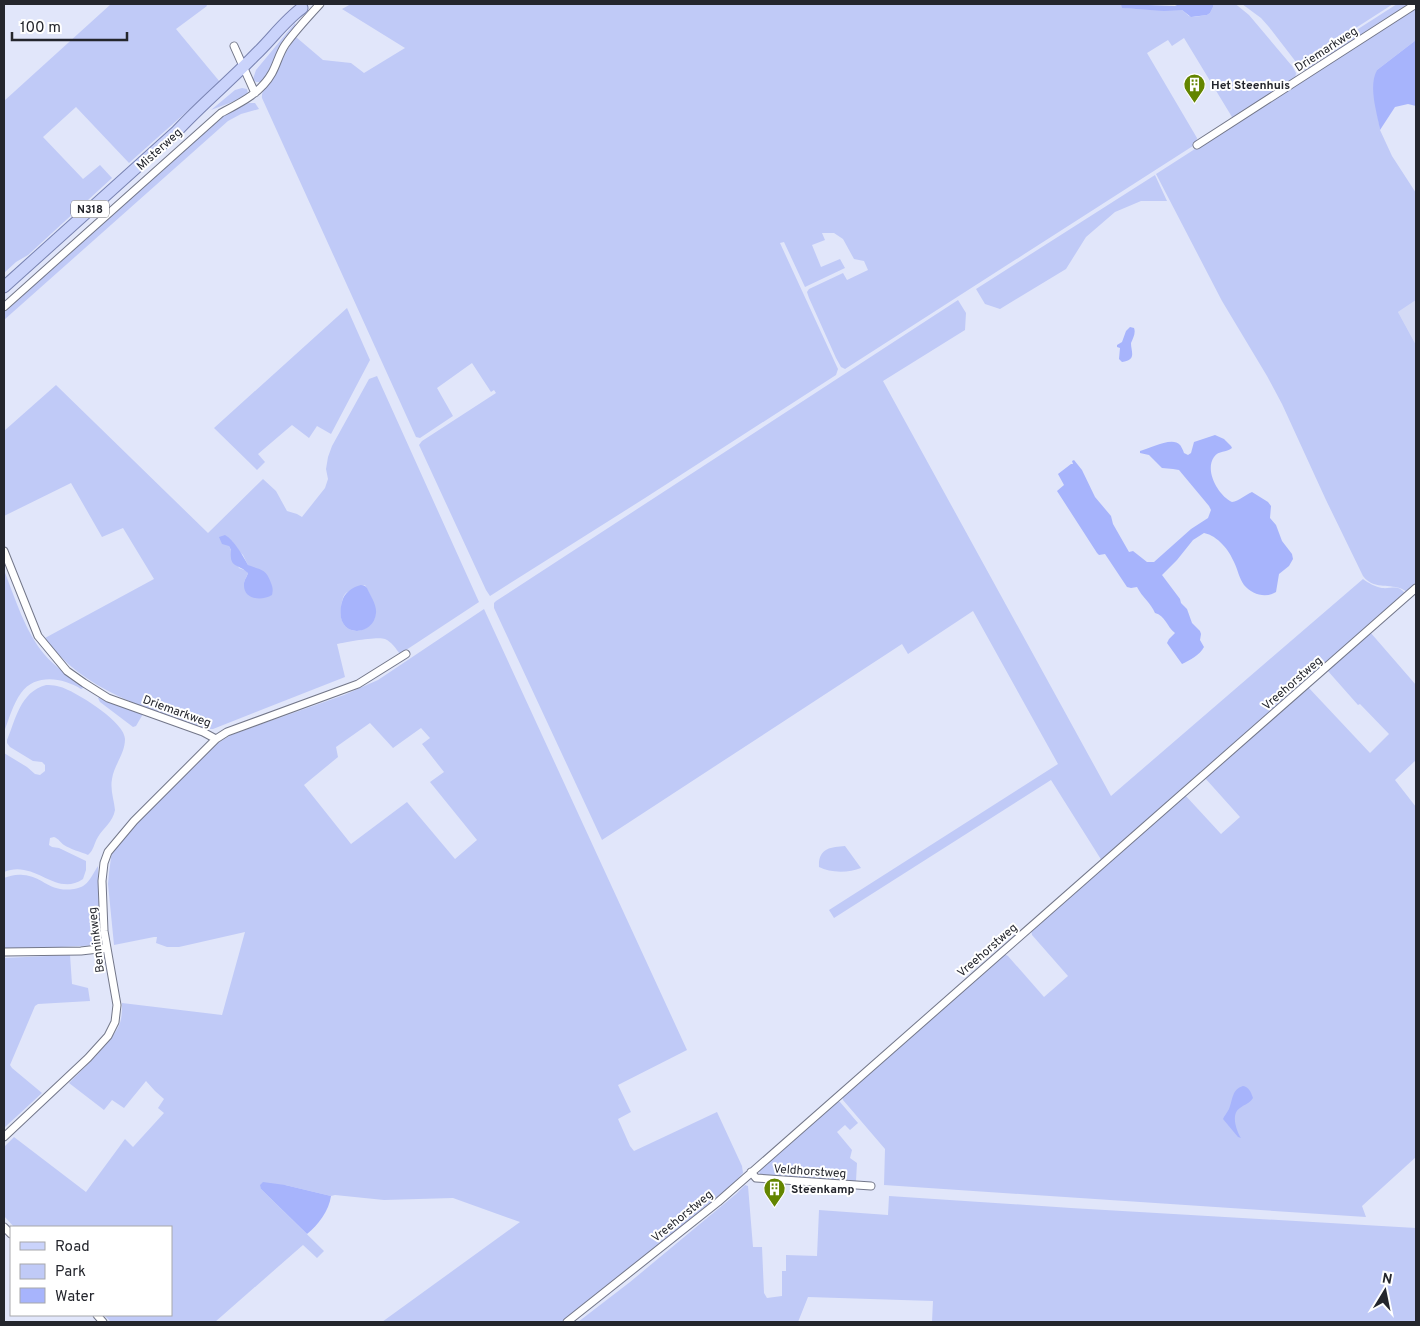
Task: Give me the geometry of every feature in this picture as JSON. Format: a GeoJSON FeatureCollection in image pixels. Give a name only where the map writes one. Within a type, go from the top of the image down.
{"type":"FeatureCollection","features":[{"type":"Feature","properties":{"kind":"main road","name":"Misterweg"},"geometry":{"type":"LineString","coordinates":[[4,287],[177,131],[192,115],[245,70],[304,6]]}},
{"type":"Feature","properties":{"kind":"street","name":"Misterweg"},"geometry":{"type":"LineString","coordinates":[[4,307],[221,113],[255,93],[271,74],[284,47],[320,4]]}},
{"type":"Feature","properties":{"kind":"street","name":"Driemarkweg"},"geometry":{"type":"LineString","coordinates":[[1197,145],[1416,4]]}},
{"type":"Feature","properties":{"kind":"street"},"geometry":{"type":"LineString","coordinates":[[234,46],[255,93]]}},
{"type":"Feature","properties":{"kind":"street","name":"Driemarkweg"},"geometry":{"type":"LineString","coordinates":[[4,551],[38,636],[67,671],[84,684],[108,698],[194,728],[216,738],[227,732],[358,684],[406,654]]}},
{"type":"Feature","properties":{"kind":"street","name":"Vreehorstweg"},"geometry":{"type":"LineString","coordinates":[[567,1322],[718,1202],[1416,588]]}},
{"type":"Feature","properties":{"kind":"street","name":"Benninkweg"},"geometry":{"type":"LineString","coordinates":[[4,1138],[88,1058],[108,1036],[116,1022],[117,1005],[104,931],[102,881],[104,863],[108,852],[134,821],[216,738]]}},
{"type":"Feature","properties":{"kind":"street"},"geometry":{"type":"LineString","coordinates":[[4,952],[81,951],[107,948]]}},
{"type":"Feature","properties":{"kind":"street","name":"Veldhorstweg"},"geometry":{"type":"LineString","coordinates":[[752,1172],[756,1178],[871,1186]]}},
{"type":"Feature","properties":{"kind":"shaded area"},"geometry":{"type":"Polygon","coordinates":[[[1416,300],[1416,345],[1398,312],[1416,300]]]}},
{"type":"Feature","properties":{"kind":"green space"},"geometry":{"type":"Polygon","coordinates":[[[111,4],[206,4],[207,6],[176,29],[220,82],[129,163],[76,107],[43,137],[83,179],[100,165],[112,178],[28,255],[16,262],[4,273],[4,101],[111,4]]]}},
{"type":"Feature","properties":{"kind":"green space"},"geometry":{"type":"Polygon","coordinates":[[[351,4],[1121,4],[1125,8],[1135,9],[1182,10],[1189,16],[1194,17],[1210,13],[1213,4],[1235,4],[1249,15],[1296,73],[1295,79],[1232,117],[1184,38],[1172,46],[1168,40],[1147,53],[1197,138],[1196,144],[845,369],[841,367],[836,358],[807,292],[809,289],[843,273],[847,280],[868,270],[864,261],[854,259],[843,239],[834,233],[822,233],[825,240],[812,245],[821,267],[840,259],[845,268],[805,287],[784,242],[780,243],[838,369],[836,375],[490,596],[419,445],[422,441],[496,393],[494,390],[491,392],[472,363],[437,388],[453,416],[420,438],[416,437],[262,98],[263,91],[296,37],[323,60],[351,63],[364,73],[405,48],[342,9],[351,4]]]}},
{"type":"Feature","properties":{"kind":"green space"},"geometry":{"type":"Polygon","coordinates":[[[1242,4],[1393,4],[1303,62],[1296,62],[1261,18],[1242,4]]]}},
{"type":"Feature","properties":{"kind":"green space"},"geometry":{"type":"Polygon","coordinates":[[[1397,4],[1412,4],[1308,71],[1302,69],[1302,65],[1397,4]]]}},
{"type":"Feature","properties":{"kind":"green space"},"geometry":{"type":"Polygon","coordinates":[[[1416,7],[1416,40],[1377,70],[1374,94],[1380,130],[1392,156],[1416,193],[1416,300],[1398,312],[1416,345],[1416,585],[1407,592],[1396,587],[1373,584],[1363,576],[1282,404],[1222,301],[1156,174],[1416,7]]]}},
{"type":"Feature","properties":{"kind":"green space"},"geometry":{"type":"Polygon","coordinates":[[[295,23],[296,26],[278,51],[268,74],[261,82],[256,82],[253,79],[256,70],[295,23]]]}},
{"type":"Feature","properties":{"kind":"green space"},"geometry":{"type":"Polygon","coordinates":[[[247,89],[248,94],[211,110],[235,90],[247,89]]]}},
{"type":"Feature","properties":{"kind":"green space"},"geometry":{"type":"Polygon","coordinates":[[[249,103],[255,103],[259,109],[241,114],[228,121],[4,320],[4,312],[225,114],[249,103]]]}},
{"type":"Feature","properties":{"kind":"green space"},"geometry":{"type":"Polygon","coordinates":[[[1155,175],[1167,201],[1141,201],[1115,212],[1086,237],[1066,269],[1000,309],[985,304],[976,289],[1155,175]]]}},
{"type":"Feature","properties":{"kind":"green space"},"geometry":{"type":"Polygon","coordinates":[[[958,300],[966,313],[965,330],[883,381],[1111,796],[1363,579],[1377,587],[1397,588],[1405,593],[1102,861],[1051,780],[834,918],[829,910],[1058,764],[973,611],[908,654],[902,644],[602,840],[494,608],[494,603],[958,300]]]}},
{"type":"Feature","properties":{"kind":"green space"},"geometry":{"type":"Polygon","coordinates":[[[347,308],[370,360],[331,434],[317,426],[309,438],[292,425],[258,454],[265,462],[257,470],[214,428],[347,308]]]}},
{"type":"Feature","properties":{"kind":"green space"},"geometry":{"type":"Polygon","coordinates":[[[377,376],[479,602],[400,654],[390,642],[381,638],[337,644],[345,677],[213,729],[208,729],[141,706],[119,696],[97,685],[60,656],[45,638],[154,579],[123,528],[102,537],[71,483],[4,516],[4,431],[56,385],[208,533],[263,479],[276,491],[287,511],[302,517],[325,488],[328,479],[326,469],[328,457],[332,446],[369,379],[377,376]],[[232,541],[229,546],[239,568],[248,573],[244,582],[246,592],[251,567],[232,541]],[[365,585],[348,592],[342,600],[341,617],[347,628],[359,631],[365,629],[375,617],[371,597],[365,585]]]}},
{"type":"Feature","properties":{"kind":"green space"},"geometry":{"type":"Polygon","coordinates":[[[4,570],[21,614],[37,645],[53,663],[83,685],[83,688],[50,679],[34,682],[18,697],[4,732],[4,570]]]}},
{"type":"Feature","properties":{"kind":"green space"},"geometry":{"type":"Polygon","coordinates":[[[484,609],[687,1050],[618,1085],[631,1112],[618,1119],[630,1146],[634,1151],[717,1112],[742,1166],[743,1173],[735,1182],[647,1256],[563,1322],[382,1322],[520,1222],[453,1198],[384,1200],[331,1196],[285,1185],[261,1189],[324,1251],[317,1258],[303,1245],[215,1322],[111,1322],[105,1316],[172,1316],[172,1226],[13,1226],[4,1216],[4,1147],[14,1137],[86,1192],[125,1139],[133,1147],[164,1113],[158,1108],[164,1099],[146,1081],[124,1108],[112,1100],[104,1110],[69,1083],[98,1054],[117,1030],[121,1018],[122,1003],[222,1015],[245,932],[179,947],[167,947],[156,943],[157,937],[114,945],[108,884],[112,850],[218,743],[231,735],[344,695],[378,680],[484,609]],[[370,723],[336,747],[338,757],[304,785],[351,844],[407,802],[455,859],[477,840],[430,782],[444,772],[422,744],[430,738],[421,728],[393,748],[370,723]]]}},
{"type":"Feature","properties":{"kind":"green space"},"geometry":{"type":"Polygon","coordinates":[[[1370,632],[1416,685],[1416,760],[1395,780],[1416,807],[1416,1157],[1362,1206],[1366,1217],[884,1185],[885,1149],[843,1100],[842,1096],[1004,954],[1008,956],[1044,997],[1068,976],[1032,935],[1031,930],[1185,795],[1221,834],[1240,817],[1205,778],[1308,687],[1370,753],[1389,734],[1360,704],[1358,705],[1327,670],[1370,632]]]}},
{"type":"Feature","properties":{"kind":"green space"},"geometry":{"type":"Polygon","coordinates":[[[46,685],[65,689],[92,704],[118,725],[125,739],[125,744],[112,779],[114,814],[98,837],[90,853],[88,855],[64,845],[54,837],[50,838],[49,845],[52,847],[59,848],[86,861],[83,879],[73,884],[54,882],[26,870],[15,869],[4,872],[4,753],[35,774],[40,775],[45,771],[45,765],[42,762],[33,761],[10,747],[7,740],[20,707],[30,694],[46,685]]]}},
{"type":"Feature","properties":{"kind":"green space"},"geometry":{"type":"Polygon","coordinates":[[[100,697],[143,714],[136,726],[133,727],[100,702],[98,698],[100,697]]]}},
{"type":"Feature","properties":{"kind":"green space"},"geometry":{"type":"Polygon","coordinates":[[[845,846],[861,868],[840,872],[819,867],[819,861],[823,852],[830,848],[845,846]]]}},
{"type":"Feature","properties":{"kind":"green space"},"geometry":{"type":"Polygon","coordinates":[[[98,866],[100,945],[4,950],[4,878],[18,875],[30,876],[58,889],[74,889],[87,883],[98,866]]]}},
{"type":"Feature","properties":{"kind":"green space"},"geometry":{"type":"Polygon","coordinates":[[[70,955],[72,984],[88,988],[90,1001],[38,1004],[35,1006],[10,1065],[42,1093],[4,1128],[4,958],[70,955]]]}},
{"type":"Feature","properties":{"kind":"green space"},"geometry":{"type":"Polygon","coordinates":[[[837,1101],[858,1123],[850,1130],[845,1125],[837,1132],[852,1150],[850,1158],[857,1163],[855,1183],[760,1175],[759,1170],[837,1101]]]}},
{"type":"Feature","properties":{"kind":"green space"},"geometry":{"type":"Polygon","coordinates":[[[745,1185],[748,1186],[753,1247],[762,1247],[764,1293],[767,1298],[782,1296],[782,1271],[786,1271],[786,1255],[817,1256],[819,1210],[888,1215],[889,1196],[1416,1228],[1416,1322],[932,1322],[933,1301],[808,1297],[798,1322],[578,1322],[630,1282],[745,1185]]]}},
{"type":"Feature","properties":{"kind":"water"},"geometry":{"type":"Polygon","coordinates":[[[1121,4],[1175,6],[1179,4],[1213,4],[1213,7],[1207,15],[1191,17],[1182,10],[1164,11],[1122,8],[1121,4]]]}},
{"type":"Feature","properties":{"kind":"water"},"geometry":{"type":"Polygon","coordinates":[[[1416,40],[1416,106],[1408,104],[1395,107],[1380,130],[1373,92],[1374,77],[1377,70],[1416,40]]]}},
{"type":"Feature","properties":{"kind":"water"},"geometry":{"type":"Polygon","coordinates":[[[1130,327],[1135,330],[1131,343],[1132,355],[1130,359],[1122,362],[1119,359],[1120,348],[1117,345],[1122,342],[1126,331],[1130,327]]]}},
{"type":"Feature","properties":{"kind":"water"},"geometry":{"type":"Polygon","coordinates":[[[1215,435],[1224,439],[1232,448],[1220,452],[1211,463],[1212,476],[1218,489],[1232,502],[1252,492],[1268,502],[1271,506],[1270,518],[1276,525],[1282,541],[1292,554],[1293,559],[1289,566],[1279,574],[1276,592],[1263,595],[1251,591],[1244,585],[1232,557],[1218,540],[1204,533],[1193,540],[1162,575],[1187,609],[1192,623],[1200,631],[1200,640],[1204,647],[1197,655],[1182,664],[1167,643],[1175,633],[1161,616],[1155,613],[1137,587],[1127,587],[1105,554],[1099,555],[1097,553],[1057,491],[1064,485],[1058,474],[1073,464],[1072,461],[1074,460],[1082,470],[1095,497],[1111,516],[1113,524],[1129,552],[1133,551],[1147,562],[1154,562],[1191,529],[1208,518],[1211,510],[1179,470],[1162,468],[1149,455],[1140,453],[1140,451],[1166,442],[1172,442],[1180,445],[1184,453],[1188,455],[1191,453],[1194,442],[1215,435]]]}},
{"type":"Feature","properties":{"kind":"water"},"geometry":{"type":"Polygon","coordinates":[[[225,535],[235,544],[248,565],[262,570],[267,575],[273,590],[272,595],[254,598],[247,593],[244,581],[248,573],[235,565],[231,560],[229,546],[222,544],[219,537],[225,535]]]}},
{"type":"Feature","properties":{"kind":"water"},"geometry":{"type":"Polygon","coordinates":[[[361,585],[367,588],[374,603],[376,613],[374,621],[368,627],[354,631],[343,623],[341,614],[342,602],[349,591],[361,585]]]}},
{"type":"Feature","properties":{"kind":"water"},"geometry":{"type":"Polygon","coordinates":[[[1243,1086],[1250,1090],[1253,1098],[1235,1114],[1236,1127],[1241,1138],[1223,1119],[1229,1109],[1233,1095],[1239,1087],[1243,1086]]]}},
{"type":"Feature","properties":{"kind":"water"},"geometry":{"type":"Polygon","coordinates":[[[263,1182],[331,1196],[330,1202],[322,1217],[307,1234],[261,1189],[260,1185],[263,1182]]]}},
{"type":"Feature","properties":{"kind":"place","name":"Het Steenhuis"},"geometry":{"type":"Point","coordinates":[1195,104]}},
{"type":"Feature","properties":{"kind":"place","name":"Steenkamp"},"geometry":{"type":"Point","coordinates":[775,1208]}}]}
